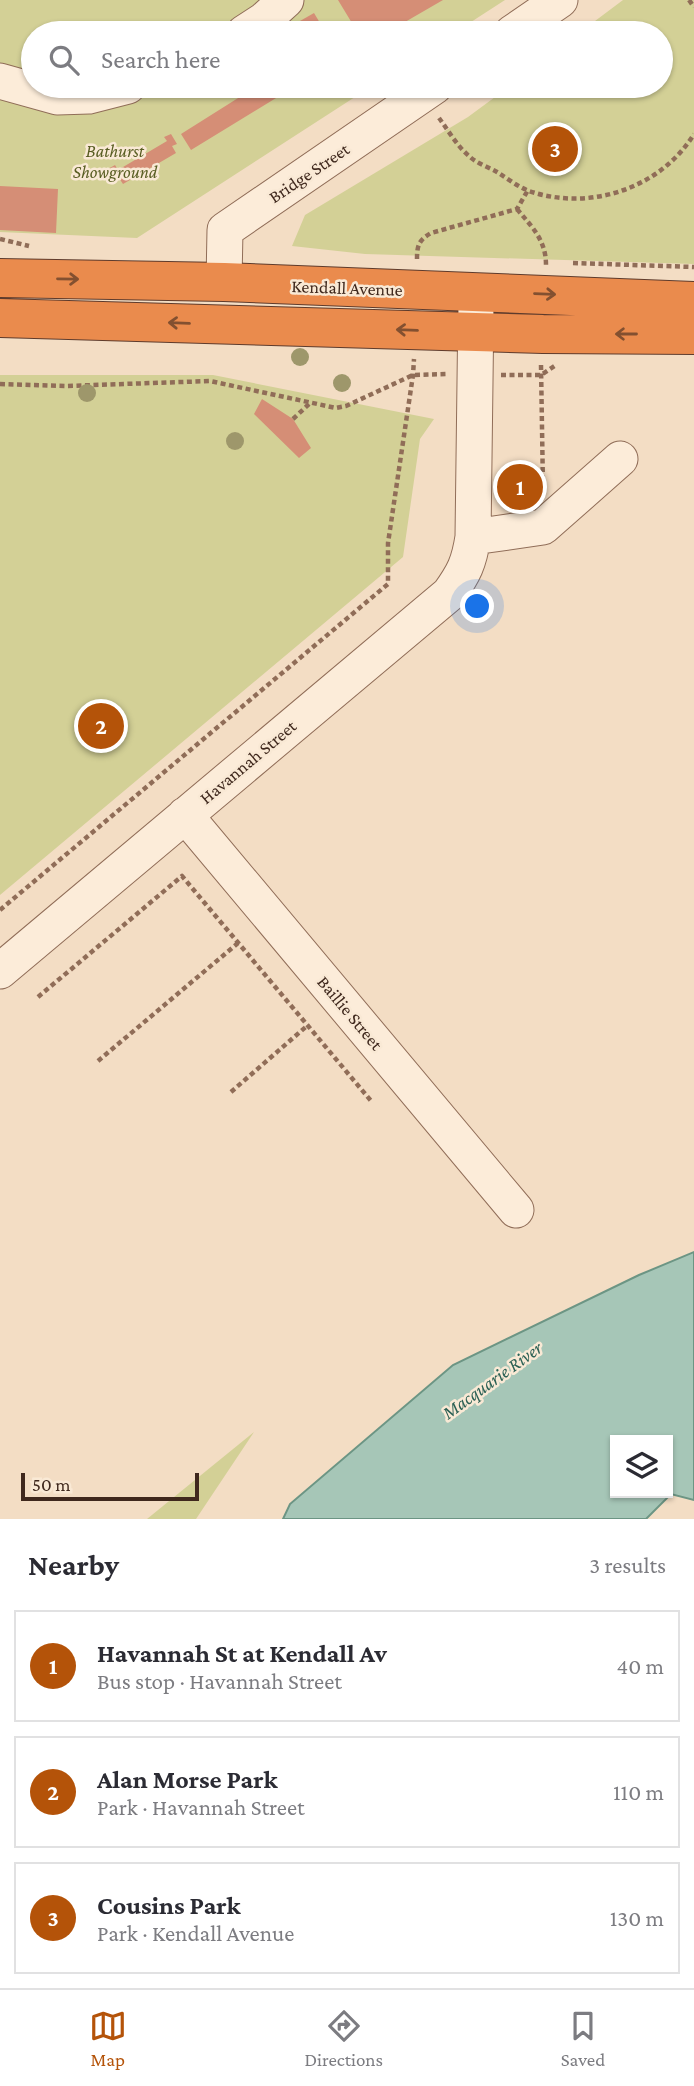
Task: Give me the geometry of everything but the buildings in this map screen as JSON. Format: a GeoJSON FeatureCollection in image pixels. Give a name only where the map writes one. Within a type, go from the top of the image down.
{"type":"FeatureCollection","features":[{"type":"Feature","properties":{"kind":"highway","name":"Kendall Avenue"},"geometry":{"type":"LineString","coordinates":[[0,278],[224,282],[694,301]]}},
{"type":"Feature","properties":{"kind":"highway"},"geometry":{"type":"LineString","coordinates":[[0,318],[694,335]]}},
{"type":"Feature","properties":{"kind":"street"},"geometry":{"type":"LineString","coordinates":[[262,21],[286,0]]}},
{"type":"Feature","properties":{"kind":"street"},"geometry":{"type":"LineString","coordinates":[[529,21],[560,0]]}},
{"type":"Feature","properties":{"kind":"street"},"geometry":{"type":"LineString","coordinates":[[0,81],[21,87]]}},
{"type":"Feature","properties":{"kind":"street","name":"Bridge Street"},"geometry":{"type":"LineString","coordinates":[[224,282],[225,230],[416,98]]}},
{"type":"Feature","properties":{"kind":"street","name":"Havannah Street"},"geometry":{"type":"LineString","coordinates":[[0,971],[449,594],[468,566],[472,537],[477,293]]}},
{"type":"Feature","properties":{"kind":"street"},"geometry":{"type":"LineString","coordinates":[[472,537],[543,527],[621,459]]}},
{"type":"Feature","properties":{"kind":"street","name":"Baillie Street"},"geometry":{"type":"LineString","coordinates":[[185,815],[516,1210]]}},
{"type":"Feature","properties":{"kind":"path"},"geometry":{"type":"LineString","coordinates":[[689,0],[694,7]]}},
{"type":"Feature","properties":{"kind":"path"},"geometry":{"type":"LineString","coordinates":[[433,98],[468,156],[528,190],[551,196],[576,198],[625,191],[649,180],[670,164],[694,134]]}},
{"type":"Feature","properties":{"kind":"path"},"geometry":{"type":"LineString","coordinates":[[417,258],[418,243],[431,233],[517,209],[528,190]]}},
{"type":"Feature","properties":{"kind":"path"},"geometry":{"type":"LineString","coordinates":[[517,209],[540,237],[546,262],[694,267]]}},
{"type":"Feature","properties":{"kind":"path"},"geometry":{"type":"LineString","coordinates":[[0,384],[66,386],[210,381],[336,408],[414,375],[388,543],[388,584],[0,910]]}},
{"type":"Feature","properties":{"kind":"path"},"geometry":{"type":"LineString","coordinates":[[541,375],[543,527]]}},
{"type":"Feature","properties":{"kind":"path"},"geometry":{"type":"LineString","coordinates":[[293,419],[309,404]]}},
{"type":"Feature","properties":{"kind":"path"},"geometry":{"type":"LineString","coordinates":[[38,997],[182,876],[372,1102]]}},
{"type":"Feature","properties":{"kind":"path"},"geometry":{"type":"LineString","coordinates":[[98,1061],[238,943]]}},
{"type":"Feature","properties":{"kind":"path"},"geometry":{"type":"LineString","coordinates":[[231,1092],[308,1026]]}},
{"type":"Feature","properties":{"kind":"green space","name":"Bathurst Showground"},"geometry":{"type":"Polygon","coordinates":[[[0,0],[505,0],[473,21],[21,21],[21,98],[353,98],[137,238],[0,232],[0,0]]]}},
{"type":"Feature","properties":{"kind":"green space"},"geometry":{"type":"Polygon","coordinates":[[[623,0],[694,0],[694,264],[365,254],[292,246],[305,215],[468,117],[494,98],[673,98],[673,21],[595,21],[623,0]]]}},
{"type":"Feature","properties":{"kind":"green space"},"geometry":{"type":"Polygon","coordinates":[[[0,375],[213,375],[434,419],[420,439],[403,557],[0,895],[0,375]]]}},
{"type":"Feature","properties":{"kind":"green space"},"geometry":{"type":"Polygon","coordinates":[[[254,1432],[196,1519],[147,1519],[254,1432]]]}},
{"type":"Feature","properties":{"kind":"water","name":"Macquarie River"},"geometry":{"type":"Polygon","coordinates":[[[694,1252],[694,1500],[673,1495],[673,1435],[610,1435],[610,1498],[667,1498],[646,1519],[283,1519],[290,1504],[453,1365],[639,1275],[694,1252]]]}},
{"type":"Feature","properties":{"kind":"place","name":"Cousins Park"},"geometry":{"type":"Point","coordinates":[555,149]}},
{"type":"Feature","properties":{"kind":"place","name":"Havannah St at Kendall Av"},"geometry":{"type":"Point","coordinates":[520,487]}},
{"type":"Feature","properties":{"kind":"place","name":"Alan Morse Park"},"geometry":{"type":"Point","coordinates":[101,726]}}]}
